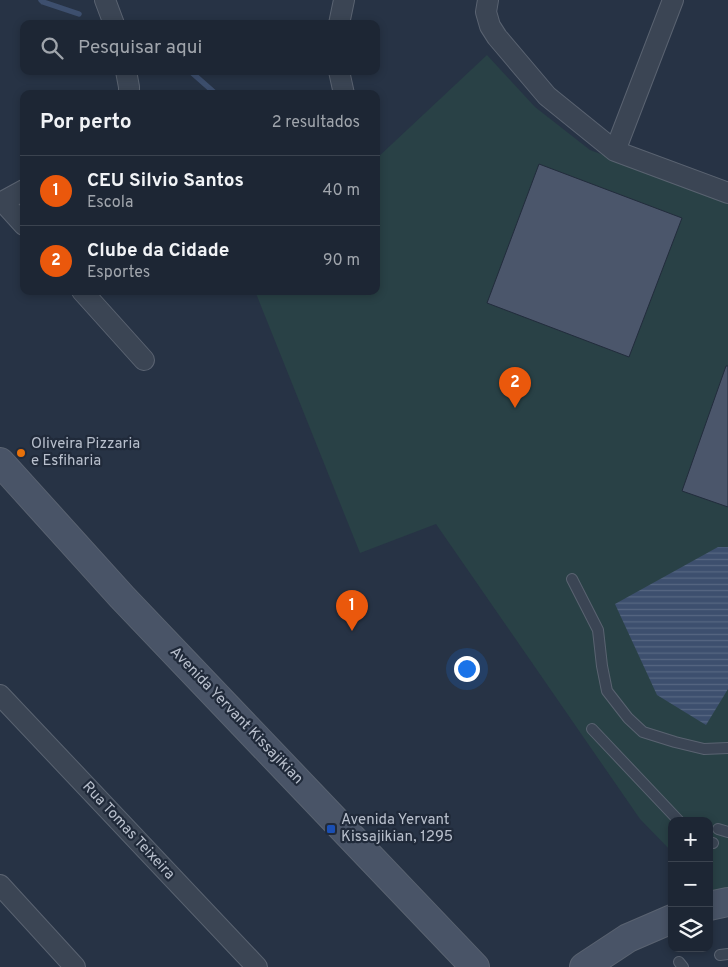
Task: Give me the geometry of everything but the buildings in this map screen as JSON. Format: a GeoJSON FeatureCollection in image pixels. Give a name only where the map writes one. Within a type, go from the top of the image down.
{"type":"FeatureCollection","features":[{"type":"Feature","properties":{"kind":"main road","name":"Avenida Yervant Kissajikian"},"geometry":{"type":"LineString","coordinates":[[0,462],[122,597],[475,967]]}},
{"type":"Feature","properties":{"kind":"main road"},"geometry":{"type":"LineString","coordinates":[[713,905],[728,902]]}},
{"type":"Feature","properties":{"kind":"main road"},"geometry":{"type":"LineString","coordinates":[[584,967],[628,938],[668,921]]}},
{"type":"Feature","properties":{"kind":"street"},"geometry":{"type":"LineString","coordinates":[[105,0],[112,20]]}},
{"type":"Feature","properties":{"kind":"street"},"geometry":{"type":"LineString","coordinates":[[340,20],[344,0]]}},
{"type":"Feature","properties":{"kind":"street"},"geometry":{"type":"LineString","coordinates":[[488,0],[486,12],[490,26],[497,37],[547,96],[615,151],[728,193]]}},
{"type":"Feature","properties":{"kind":"street"},"geometry":{"type":"LineString","coordinates":[[615,151],[673,0]]}},
{"type":"Feature","properties":{"kind":"street"},"geometry":{"type":"LineString","coordinates":[[127,75],[129,90]]}},
{"type":"Feature","properties":{"kind":"street"},"geometry":{"type":"LineString","coordinates":[[340,75],[343,90]]}},
{"type":"Feature","properties":{"kind":"street"},"geometry":{"type":"LineString","coordinates":[[20,192],[1,202],[20,221]]}},
{"type":"Feature","properties":{"kind":"street"},"geometry":{"type":"LineString","coordinates":[[86,295],[144,360]]}},
{"type":"Feature","properties":{"kind":"street","name":"Rua Tomas Teixeira"},"geometry":{"type":"LineString","coordinates":[[0,694],[257,967]]}},
{"type":"Feature","properties":{"kind":"street"},"geometry":{"type":"LineString","coordinates":[[4,897],[75,967]]}},
{"type":"Feature","properties":{"kind":"lane"},"geometry":{"type":"LineString","coordinates":[[572,578],[598,630],[607,691],[628,718],[643,732],[675,742],[704,748],[728,748]]}},
{"type":"Feature","properties":{"kind":"lane"},"geometry":{"type":"LineString","coordinates":[[592,729],[675,817]]}},
{"type":"Feature","properties":{"kind":"green space"},"geometry":{"type":"Polygon","coordinates":[[[487,55],[535,107],[590,150],[728,201],[728,891],[713,893],[713,817],[668,817],[668,848],[640,819],[436,524],[360,553],[257,295],[380,295],[380,155],[487,55]]]}},
{"type":"Feature","properties":{"kind":"water"},"geometry":{"type":"Polygon","coordinates":[[[718,547],[728,547],[728,689],[706,725],[657,695],[615,604],[718,547]]]}},
{"type":"Feature","properties":{"kind":"waterway"},"geometry":{"type":"LineString","coordinates":[[41,0],[79,14]]}},
{"type":"Feature","properties":{"kind":"waterway"},"geometry":{"type":"LineString","coordinates":[[195,75],[211,90]]}},
{"type":"Feature","properties":{"kind":"place","name":"Clube da Cidade"},"geometry":{"type":"Point","coordinates":[515,408]}},
{"type":"Feature","properties":{"kind":"place","name":"Oliveira Pizzaria e Esfiharia"},"geometry":{"type":"Point","coordinates":[21,453]}},
{"type":"Feature","properties":{"kind":"place","name":"CEU Silvio Santos"},"geometry":{"type":"Point","coordinates":[352,631]}},
{"type":"Feature","properties":{"kind":"place","name":"Avenida Yervant Kissajikian, 1295"},"geometry":{"type":"Point","coordinates":[331,829]}}]}
